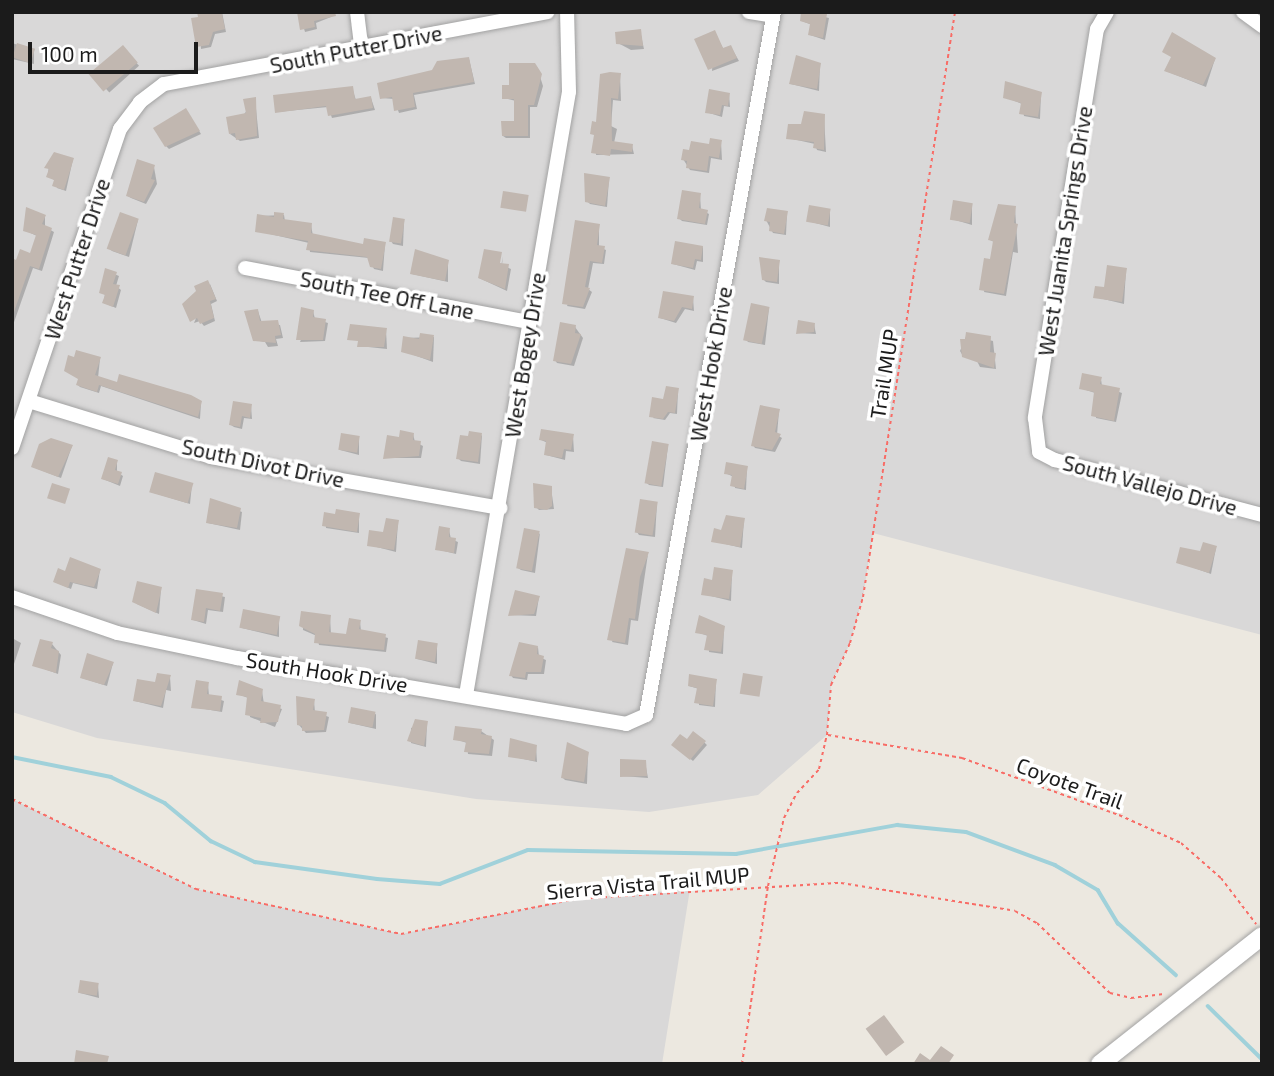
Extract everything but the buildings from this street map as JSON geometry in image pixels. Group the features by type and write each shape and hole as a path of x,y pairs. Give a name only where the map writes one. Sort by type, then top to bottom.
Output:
{"street":[{"path":"357,12 362,50"},
{"name":"South Putter Drive","path":"164,84 362,50 547,12"},
{"name":"West Bogey Drive","path":"466,695 501,508 529,322 569,92 567,12"},
{"path":"749,12 774,14"},
{"name":"West Juanita Springs Drive","path":"1039,452 1035,418 1097,29 1107,12"},
{"path":"1243,12 1262,26"},
{"name":"West Hook Drive","path":"646,715 654,690 774,14"},
{"name":"West Putter Drive","path":"12,448 120,129 140,102 164,84"},
{"name":"South Tee Off Lane","path":"245,268 529,322"},
{"name":"South Divot Drive","path":"29,401 211,457 501,508"},
{"name":"South Vallejo Drive","path":"1039,452 1055,460 1262,515"},
{"name":"South Hook Drive","path":"12,597 117,633 626,724 646,715"},
{"path":"1105,1062 1257,932"}],"path":[{"name":"Trail MUP","path":"742,1064 768,886 784,818 797,793 819,769 827,735 831,685 850,643 863,597 956,12"},
{"name":"Coyote Trail","path":"827,735 962,758 1119,815 1181,843 1221,878 1257,932"},
{"name":"Sierra Vista Trail MUP","path":"12,799 196,889 401,934 576,899 841,883 1015,911 1037,923 1110,993 1131,998 1168,992"}],"shaded area":[{"path":"12,12 1262,12 1262,635 873,533 863,597 850,643 831,685 827,735 758,795 649,812 476,799 97,738 12,712"},
{"path":"12,799 196,889 401,934 576,899 690,889 662,1064 12,1064"}],"waterway":[{"path":"12,757 111,777 165,803 211,841 255,862 377,879 440,884 528,850 736,854 897,825 966,832 1055,865 1098,890 1118,923 1176,975"},
{"path":"1208,1006 1262,1059"}]}
